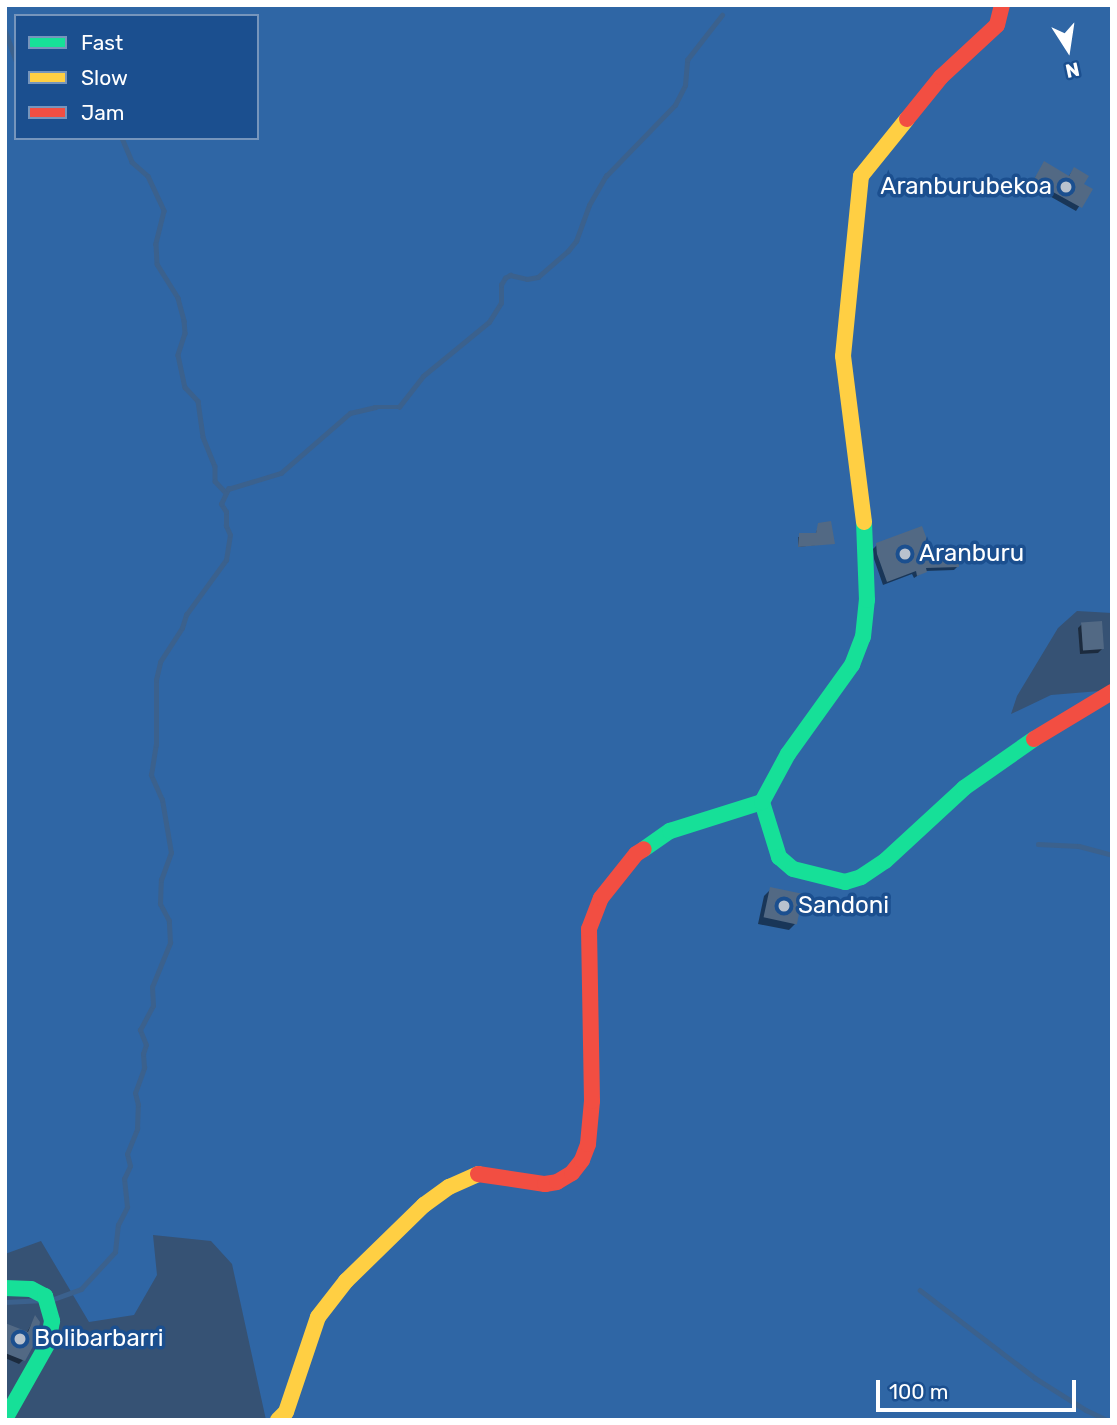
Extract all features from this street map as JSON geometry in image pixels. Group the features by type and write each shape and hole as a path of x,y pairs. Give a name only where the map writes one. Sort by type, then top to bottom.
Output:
{"street":[{"path":"278,1420 286,1412 318,1317 346,1281 424,1205 449,1187 479,1173 545,1184 557,1182 572,1173 588,1144 592,1101 589,929 601,898 636,854 670,831 762,802 788,754 852,665 863,637 867,600 864,512 843,356 861,176 941,77 997,25 1002,5"},
{"path":"762,802 779,857 793,869 845,882 861,877 885,861 909,835 994,767 1112,692"},
{"path":"5,1288 31,1289 47,1301 52,1321 48,1343 5,1419"}],"shaded area":[{"path":"5,5 1112,5 1112,613 1077,611 1058,628 1017,696 1011,714 1051,695 1112,690 1112,1420 266,1420 232,1264 211,1241 153,1235 157,1275 134,1315 89,1322 41,1241 5,1254"}],"building":[{"name":"Aranburubekoa","path":"1044,161 1069,176 1074,167 1089,176 1084,184 1093,189 1082,208 1033,181"},
{"path":"831,521 835,544 798,547 799,533 816,533 818,523"},
{"name":"Aranburu","path":"922,526 933,556 959,554 959,567 926,568 927,572 917,576 916,571 887,582 876,543"},
{"path":"1102,621 1104,649 1083,650 1081,622"},
{"name":"Sandoni","path":"770,887 803,894 797,924 764,917"},
{"name":"Bolibarbarri","path":"35,1315 40,1322 37,1339 25,1361 5,1353 5,1323 28,1332"}],"waterway":[{"path":"51,1300 81,1289 115,1252 118,1225 127,1207 124,1179 130,1166 127,1154 137,1129 138,1105 135,1093 144,1068 143,1054 146,1045 140,1030 153,1006 152,987 170,943 169,921 160,904 161,880 171,853 162,800 151,775 156,745 156,680 160,662 182,628 186,615 226,560 230,535 226,526 226,512 221,504 228,489 281,473 350,413 375,407 399,407 423,376 489,322 501,303 501,285 505,278 510,275 527,279 538,277 568,251 576,241 589,205 606,176 675,105 685,85 687,60 722,15"},
{"path":"5,30 14,55"},
{"path":"123,140 132,162 148,176 164,211 156,244 157,264 178,298 185,333 178,355 185,387 198,401 203,437 215,466 215,481 226,493"},
{"path":"1038,844 1079,846 1112,855"},
{"path":"920,1290 1035,1378 1107,1420"},
{"path":"5,1302 39,1300"}],"traffic: fast":[{"path":"644,849 670,831 762,802 788,754 852,665 863,637 867,600 864,522"},
{"path":"762,802 779,857 793,869 845,882 861,877 885,861 964,788 1034,739"},
{"path":"5,1288 31,1289 45,1296 52,1321 48,1343 5,1419"}],"traffic: slow":[{"path":"864,522 843,356 861,176 907,119"},
{"path":"278,1420 286,1412 318,1317 346,1281 424,1205 449,1187 478,1174"}],"traffic: jam":[{"path":"907,119 941,77 997,25 1002,5"},
{"path":"1034,739 1112,692"},
{"path":"478,1174 545,1184 557,1182 572,1173 582,1160 588,1144 592,1101 589,929 601,898 636,854 644,849"}],"place":[{"name":"Aranburubekoa","path":"1066,187"},
{"name":"Aranburu","path":"905,554"},
{"name":"Sandoni","path":"784,906"},
{"name":"Bolibarbarri","path":"20,1339"}]}
